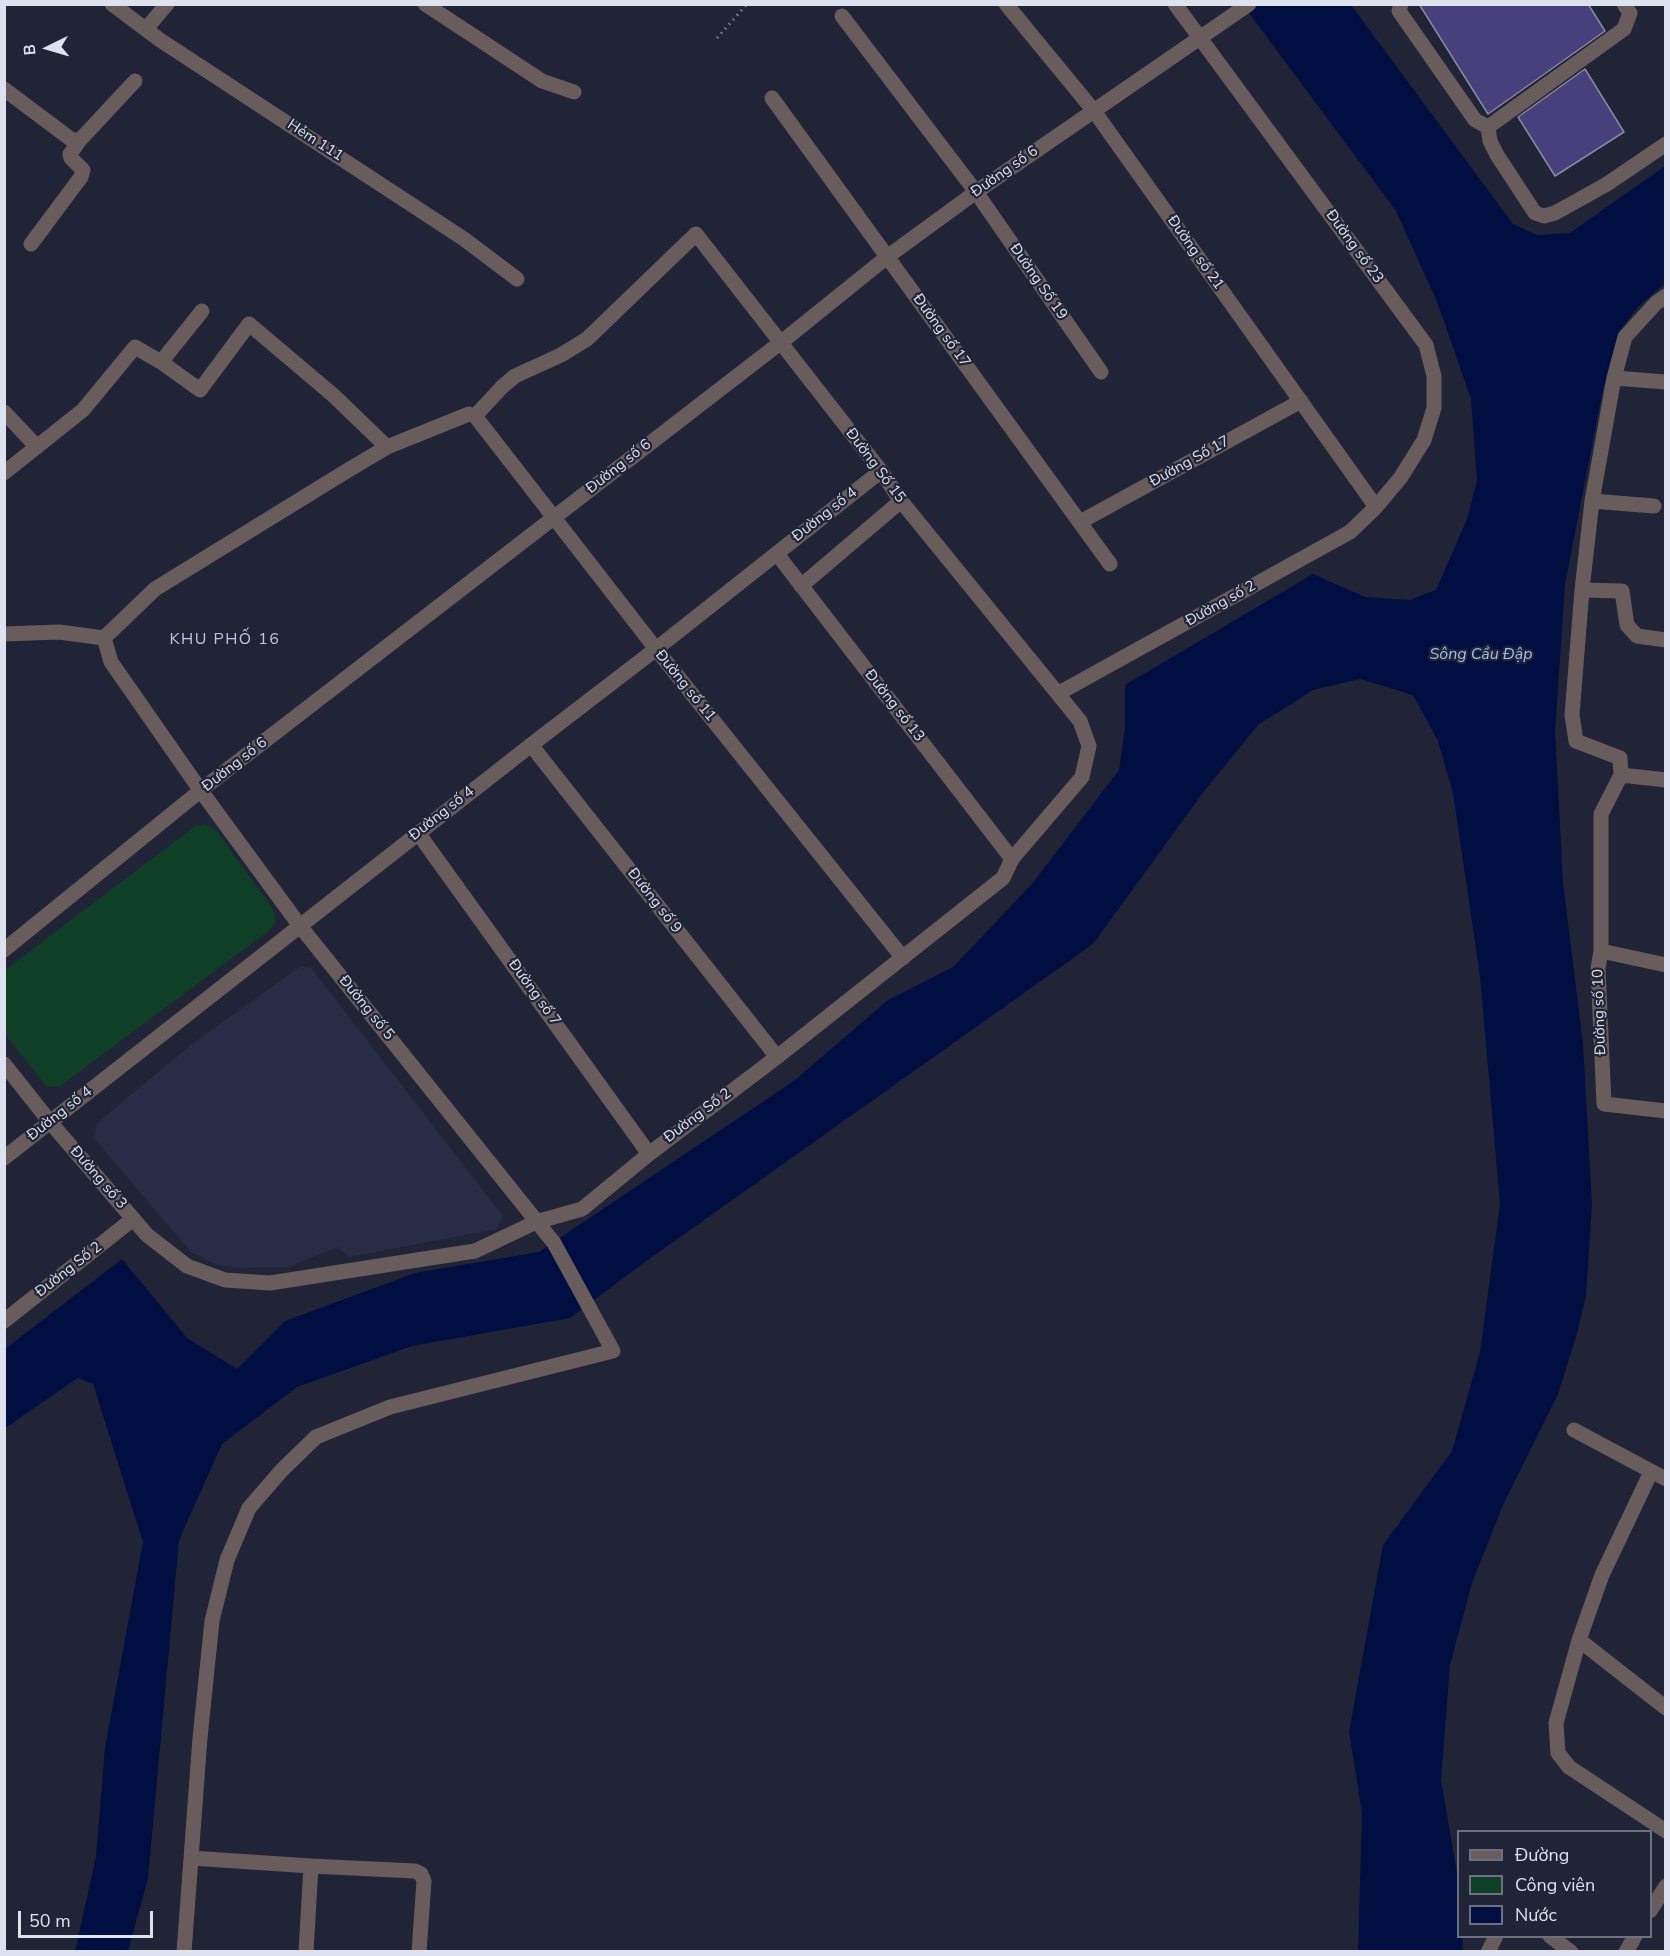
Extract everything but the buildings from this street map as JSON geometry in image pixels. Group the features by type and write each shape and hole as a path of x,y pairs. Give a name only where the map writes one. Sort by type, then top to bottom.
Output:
{"street":[{"name":"Hẻm 111","path":"112,4 146,29 464,239 517,279"},
{"path":"146,29 167,4"},
{"name":"Đường số 21","path":"1006,4 1094,111 1376,507"},
{"name":"Đường số 23","path":"1175,4 1426,345 1434,376 1434,408 1424,440 1401,477 1376,507"},
{"name":"Đường số 6","path":"4,950 201,791 887,257 976,192 1249,4"},
{"path":"1401,4 1400,10 1475,120 1488,127 1497,155 1535,213 1544,216 1555,213 1607,184 1665,144"},
{"path":"1488,127 1624,29 1630,14 1624,4"},
{"path":"435,7 542,81 574,92"},
{"name":"Đường Số 19","path":"842,16 976,192 1101,372"},
{"path":"31,244 81,177 83,170 70,154 80,140 135,81"},
{"path":"4,89 72,140 80,140"},
{"name":"Đường số 17","path":"772,98 1110,564"},
{"name":"Đường Số 15","path":"472,415 515,376 561,356 587,339 696,234 881,471 901,501 1059,693"},
{"path":"1600,951 1600,814 1621,775 1620,758 1576,741 1572,715 1582,590 1592,501 1614,378 1625,337 1665,296"},
{"path":"161,362 202,310"},
{"path":"4,473 83,410 135,347 161,362 200,390 249,324 333,395 387,447"},
{"path":"1614,378 1665,382"},
{"name":"Đường Số 17","path":"1080,522 1301,401"},
{"path":"4,412 37,447"},
{"path":"4,634 59,632 104,638 155,589 345,472 387,447 472,415"},
{"name":"Đường số 11","path":"472,415 555,517 656,650 903,958"},
{"name":"Đường số 4","path":"4,1158 418,833 656,650 881,471"},
{"path":"801,586 901,501"},
{"path":"1592,501 1654,506"},
{"name":"Đường số 2","path":"1059,693 1350,532 1376,507"},
{"name":"Đường số 13","path":"777,554 1012,859"},
{"path":"1582,590 1622,591 1627,625 1637,636 1665,640"},
{"name":"Đường số 5","path":"104,638 111,662 201,791 300,926 554,1243 613,1351 390,1407 316,1437 282,1470 249,1508 227,1560 212,1621 191,1858"},
{"name":"Đường Số 2","path":"147,1235 187,1266 225,1280 270,1283 475,1251 536,1221 582,1209 649,1154 777,1057 1003,878 1012,859 1082,777 1089,746 1080,721 1059,693"},
{"name":"Đường số 9","path":"531,745 777,1057"},
{"path":"1621,775 1665,780"},
{"name":"Đường số 7","path":"418,833 649,1154"},
{"name":"Đường số 10","path":"1665,965 1600,951 1598,968 1604,1104 1665,1111"},
{"name":"Đường số 3","path":"4,1064 50,1122 147,1235"},
{"name":"Đường Số 2","path":"4,1321 133,1219"},
{"path":"1574,1430 1665,1479"},
{"path":"1651,1472 1602,1575 1578,1640 1556,1723 1558,1753 1569,1767 1665,1831"},
{"path":"1578,1640 1665,1708"},
{"path":"184,1952 191,1858 415,1871 421,1874 424,1881 419,1952"},
{"path":"306,1952 311,1866"},
{"path":"1652,1908 1665,1886"},
{"path":"1488,1952 1495,1938"},
{"path":"1553,1938 1571,1952"},
{"path":"1626,1952 1634,1938"}],"path":[{"path":"717,38 747,4"}],"shaded area":[{"path":"301,966 311,968 503,1216 497,1229 349,1257 337,1247 289,1267 239,1268 215,1264 191,1252 94,1138 97,1123 192,1044"}],"green space":[{"path":"205,824 216,830 273,909 276,922 267,932 60,1086 47,1087 5,1034 5,970 194,827"}],"water":[{"name":"Sông Cầu Đập","path":"1243,5 1351,5 1513,224 1537,235 1570,233 1665,166 1665,283 1637,308 1619,332 1603,389 1565,584 1555,731 1563,882 1583,1044 1592,1204 1586,1296 1558,1394 1503,1505 1472,1583 1450,1665 1441,1780 1457,1873 1457,1938 1462,1938 1463,1951 1358,1951 1362,1813 1349,1732 1383,1545 1452,1451 1480,1352 1500,1204 1480,976 1453,793 1438,741 1413,695 1360,679 1313,690 1258,725 1205,790 1093,944 645,1262 570,1318 412,1346 297,1387 222,1444 179,1540 148,1878 128,1951 75,1951 96,1857 105,1748 143,1542 93,1384 78,1378 5,1428 5,1349 122,1259 187,1338 237,1369 285,1321 415,1273 539,1252 795,1080 888,1000 953,967 1032,884 1119,770 1125,728 1125,685 1313,574 1365,597 1410,600 1436,590 1467,519 1477,481 1471,399 1438,304 1396,211"}],"district":[{"name":"KHU PHỐ 16","path":"225,640"}]}
